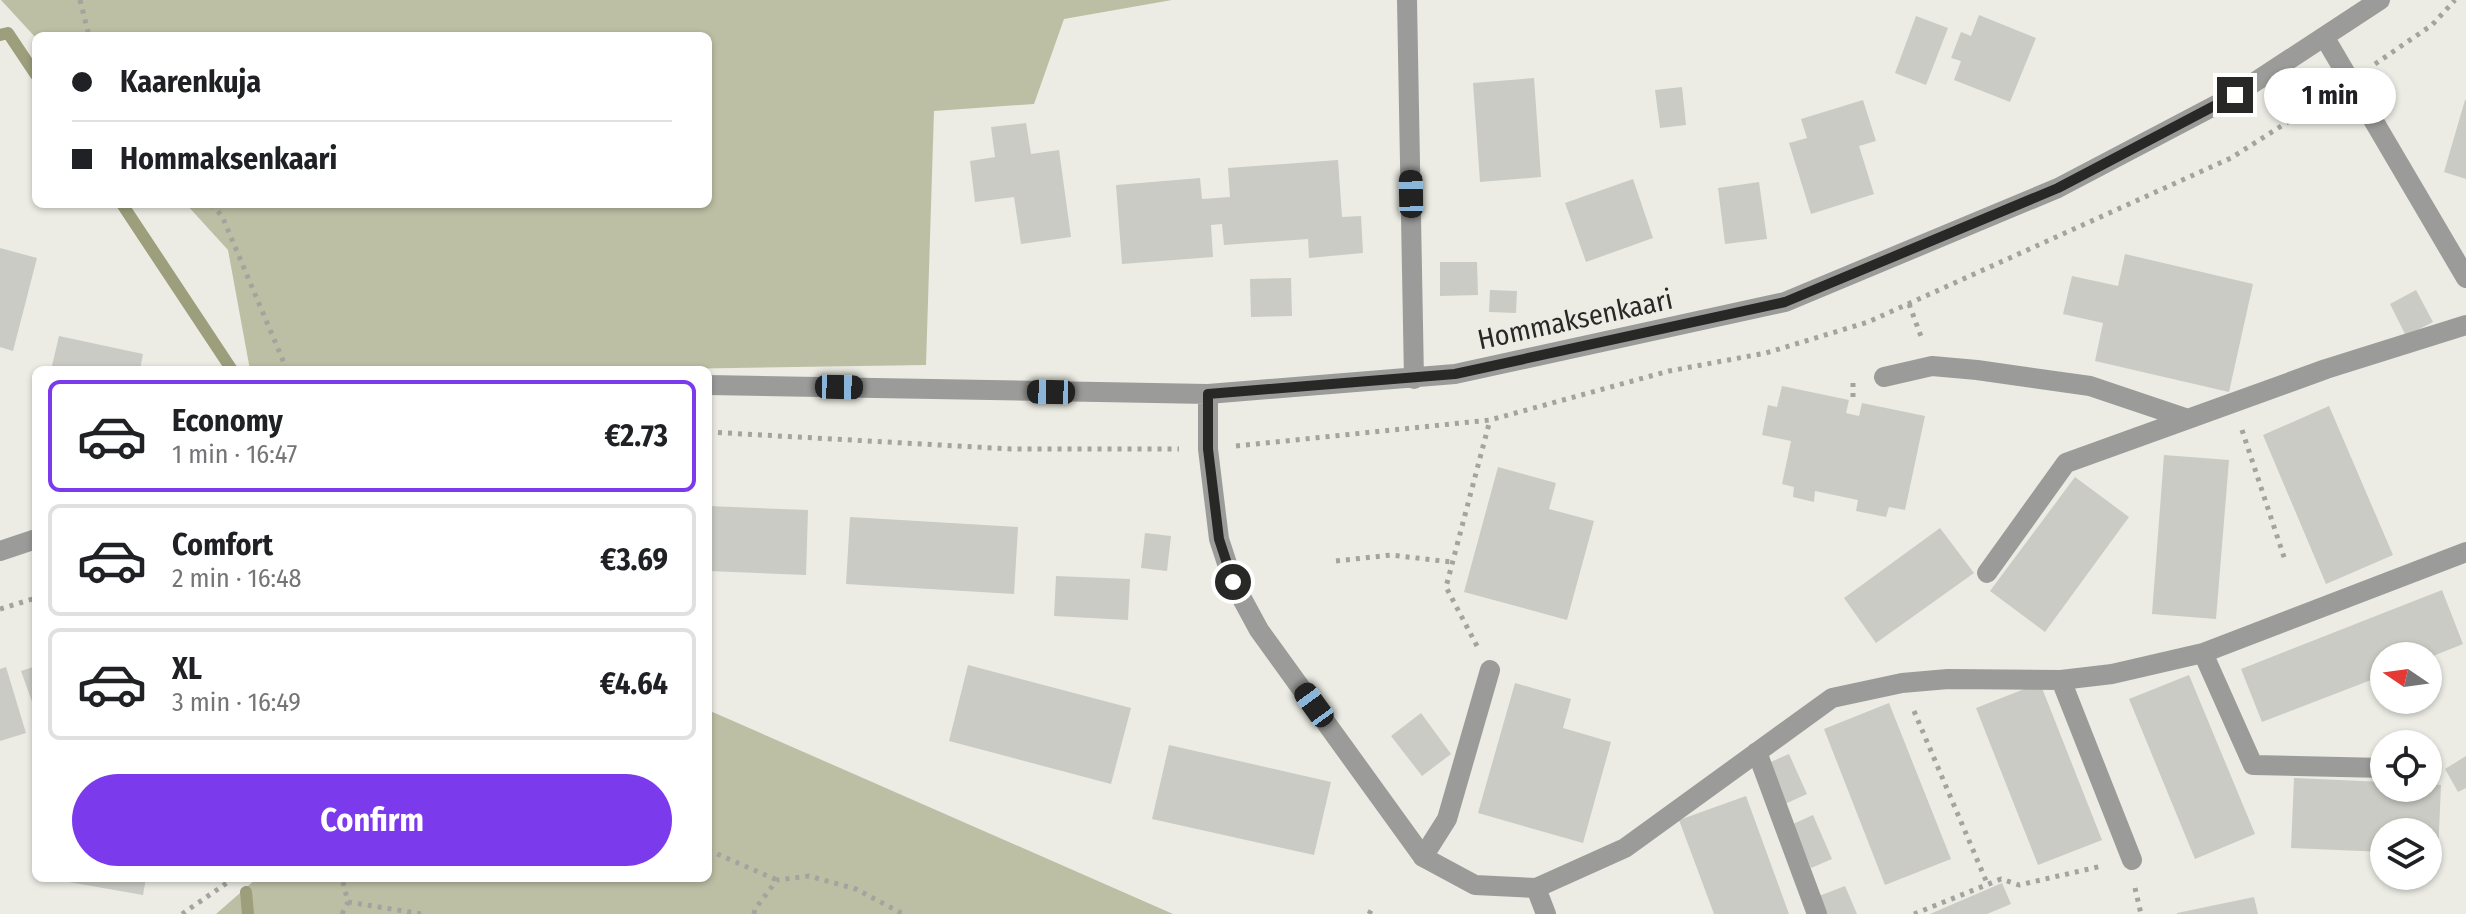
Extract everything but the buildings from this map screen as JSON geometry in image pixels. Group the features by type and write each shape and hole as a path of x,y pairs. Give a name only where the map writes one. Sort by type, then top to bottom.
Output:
{"street":[{"path":"1407,0 1414,379"},
{"name":"Hommaksenkaari","path":"712,385 1208,394 1414,379 1455,374 1785,302 2058,188 2235,95 2380,0"},
{"path":"2325,38 2466,278"},
{"path":"1987,573 2066,463 2326,369 2466,325"},
{"path":"1884,377 1932,366 1977,370 2090,386 2188,419"},
{"path":"1208,394 1208,449 1219,539 1233,582 1259,630 1423,857 1475,885 1536,888 1625,848 1832,698 1902,683 1948,679 2061,680 2112,674 2203,653 2466,552"},
{"path":"0,551 32,540"},
{"path":"2203,653 2253,765 2370,768"},
{"path":"1423,857 1447,819 1490,670"},
{"path":"2061,680 2132,860"},
{"path":"1757,752 1817,914"},
{"path":"1536,888 1546,914"}],"path":[{"path":"80,0 88,32"},
{"path":"215,208 222,216 285,366"},
{"path":"2233,403 2285,560"},
{"path":"1490,420 1446,587 1490,670"},
{"path":"1336,561 1391,555 1451,562"},
{"path":"0,609 32,599"},
{"path":"1902,683 1987,883"},
{"path":"712,852 777,880 809,876 856,889 903,914"},
{"path":"1914,914 2001,879 2019,885 2132,860 2141,914"},
{"path":"754,914 777,880"},
{"path":"182,914 228,882"},
{"path":"342,914 348,902 343,882"},
{"path":"348,902 422,914"},
{"path":"1369,914 1373,907"}],"green space":[{"path":"1,0 1172,0 1064,19 1034,104 934,111 926,365 712,368 249,366 228,250 190,208 712,208 712,32 32,34"},
{"path":"712,712 1173,914 216,914 252,882 712,882"}],"waterway":[{"path":"0,35 8,33 32,69"},
{"path":"125,208 229,366"},
{"path":"246,892 248,914"}],"route":[{"path":"1233,582 1219,539 1208,449 1208,394 1455,374 1785,302 2058,188 2235,95"}]}
